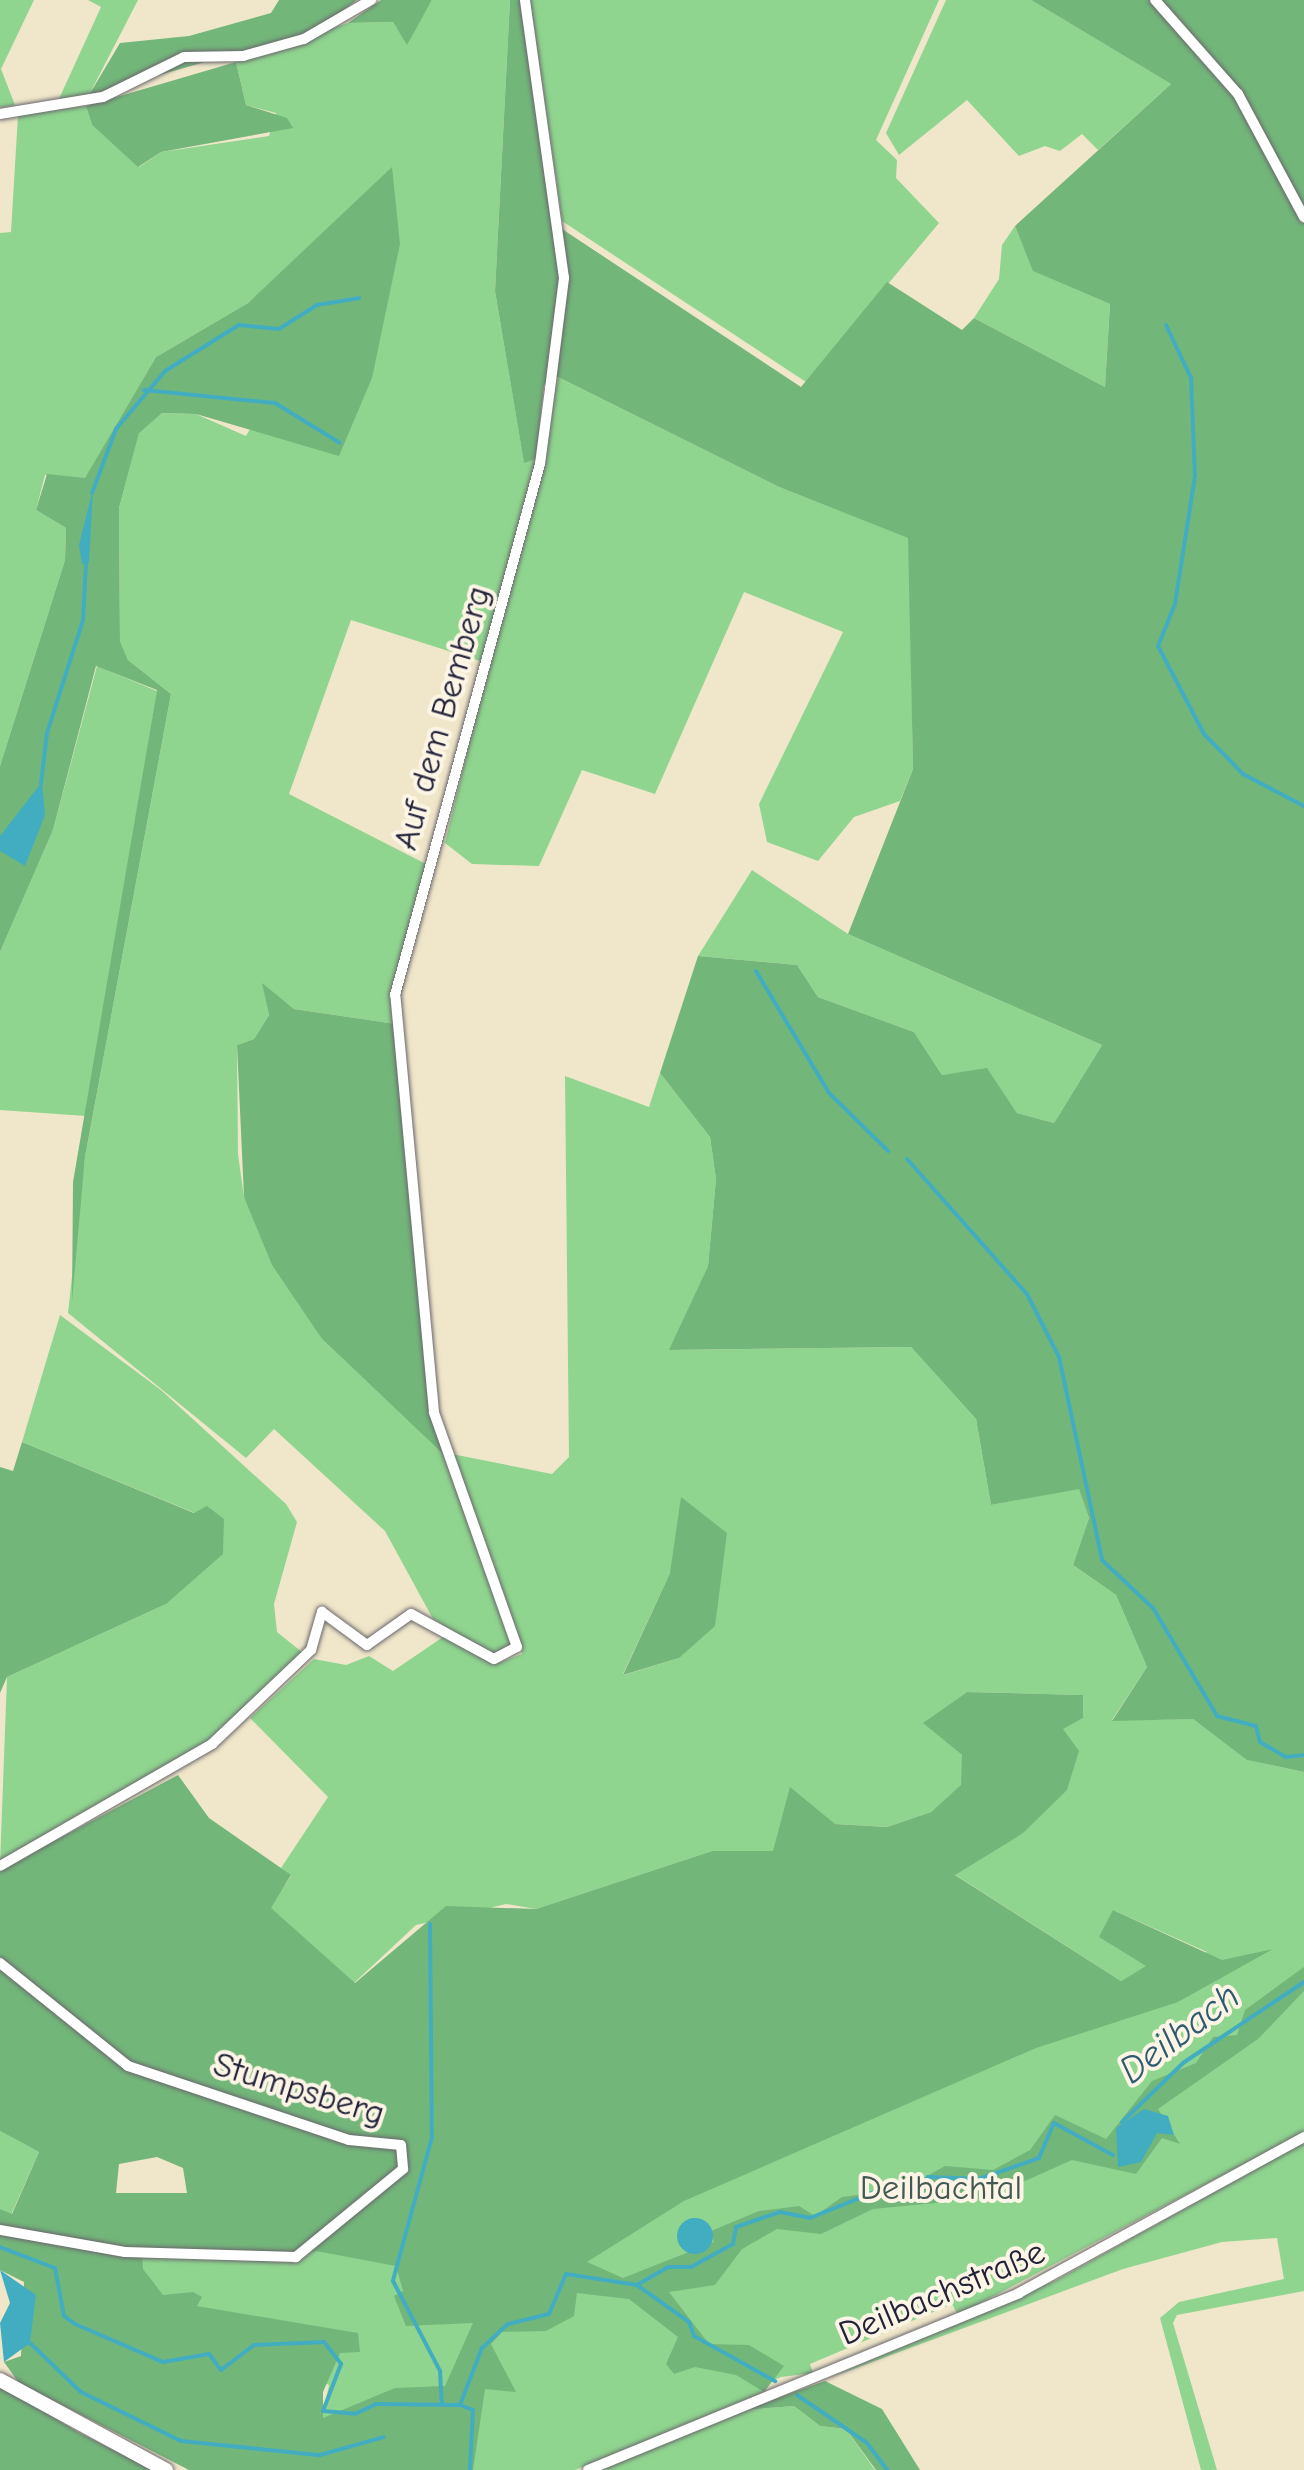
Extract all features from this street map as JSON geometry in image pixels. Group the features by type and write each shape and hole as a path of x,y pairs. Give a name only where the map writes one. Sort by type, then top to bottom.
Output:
{"main road":[{"path":"0,2380 166,2470"}],"street":[{"path":"0,114 103,97 184,57 243,56 304,39 371,0"},
{"name":"Auf dem Bemberg","path":"0,1866 212,1744 311,1650 322,1612 367,1645 402,1616 420,1614 494,1659 510,1658 517,1640 448,1450 426,1351 396,994 540,464 550,390 564,278 525,0"},
{"path":"1155,0 1238,94 1304,218"},
{"name":"Stumpsberg","path":"0,1962 128,2066 349,2140 401,2145 403,2169 296,2257 144,2254 0,2230"},
{"name":"Deilbachstraße","path":"588,2470 1019,2293 1304,2137"}],"green space":[{"path":"0,0 34,0 1,69 15,105 0,108"},
{"path":"88,0 138,0 89,95 58,101 101,7"},
{"path":"279,0 357,0 314,31 89,95 120,43 189,36 271,13"},
{"path":"381,0 432,0 407,45 393,22 348,23"},
{"path":"432,0 510,0 495,291 524,462 537,459 483,662 351,620 289,794 426,864 396,1024 294,1009 263,985 269,1015 254,1039 237,1045 238,1154 244,1197 322,1339 446,1457 514,1646 497,1657 433,1619 385,1531 274,1429 246,1458 68,1313 85,1157 171,694 128,660 120,641 119,508 139,432 162,413 196,414 246,436 392,169 248,303 156,357 85,479 45,475 36,510 66,528 65,560 0,766 0,233 11,232 18,115 86,106 92,125 139,167 161,152 269,136 276,113 246,105 236,62 348,23 393,22 407,43"},
{"path":"510,0 521,0 559,227 801,387 887,282 962,330 974,318 1105,387 1110,304 1033,271 1015,226 1171,84 1031,0 1304,0 1304,1772 1247,1760 1193,1719 1112,1721 1147,1667 1116,1595 1073,1565 1089,1518 1079,1489 991,1505 976,1419 911,1347 669,1350 708,1266 716,1179 710,1137 660,1073 698,956 797,965 818,997 914,1032 942,1075 987,1068 1017,1113 1054,1123 1102,1045 848,934 913,769 908,538 779,487 558,377 544,385 536,459 524,463 495,291"},
{"path":"530,0 939,0 876,140 897,160 896,178 939,223 806,382 562,221"},
{"path":"946,0 1031,0 1171,84 1098,150 1082,134 1060,151 1045,146 1019,156 967,100 899,155 886,133"},
{"path":"236,62 246,105 287,118 293,128 161,152 138,167 92,125 86,106"},
{"path":"392,167 400,244 372,378 339,456 196,414 162,413 139,433 119,508 120,641 128,660 171,694 85,1157 72,1301 73,1182 157,690 96,666 53,830 0,952 0,766 65,560 66,528 36,510 47,474 85,478 156,357 248,303"},
{"path":"1015,226 1034,271 1110,304 1105,387 974,318 999,279 1002,245"},
{"path":"558,377 779,487 909,538 913,769 900,801 854,817 818,861 767,842 759,804 843,632 744,592 655,794 582,770 539,866 472,864 445,843"},
{"path":"97,666 157,691 86,1116 0,1110 0,952 53,830"},
{"path":"752,870 848,934 1102,1045 1054,1123 1017,1113 987,1069 942,1075 914,1032 818,997 797,965 698,956"},
{"path":"262,983 294,1009 396,1024 430,1412 446,1457 322,1339 272,1265 244,1197 237,1045 254,1039 269,1015"},
{"name":"Deilbachtal","path":"660,1073 710,1137 716,1179 708,1266 670,1350 911,1347 976,1419 991,1505 1079,1488 1089,1518 1073,1565 1116,1595 1147,1667 1112,1720 1193,1719 1248,1760 1304,1772 1304,2132 958,2315 952,2304 810,2364 813,2373 781,2377 757,2387 764,2392 575,2470 467,2470 322,2418 329,2385 61,2253 582,2249 1207,1952 1113,1910 1147,1966 1121,1981 954,1874 1022,1834 1062,1728 1083,1718 1082,1695 967,1692 924,1723 962,1755 962,1785 931,1812 887,1827 835,1824 773,1851 712,1851 536,1909 506,1904 416,1925 354,1983 270,1908 291,1876 281,1868 328,1797 250,1718 314,1659 346,1665 369,1656 393,1671 446,1635 493,1665 522,1654 452,1454 552,1474 569,1457 565,1076 649,1107","holes":["670,1573 679,1658 623,1674"]},
{"path":"60,1315 161,1390 286,1504 297,1522 274,1604 277,1632 308,1657 241,1721 0,1864 7,1677 166,1604 195,1513 22,1442"},
{"path":"22,1442 194,1513 207,1506 224,1519 223,1554 166,1604 7,1677 0,1693 0,1467 13,1471"},
{"path":"681,1497 727,1533 715,1626 679,1658 623,1675 670,1573"},
{"name":"Deilbachtal","path":"967,1692 1083,1695 1083,1718 1063,1729 1079,1751 1067,1790 1022,1834 955,1875 1121,1981 1146,1966 1099,1937 1113,1910 1222,1960 1273,1949 1178,2002 1036,2048 684,2201 587,2262 623,2278 714,2242 711,2231 759,2211 799,2206 815,2216 842,2197 904,2189 945,2166 993,2170 1030,2150 1055,2115 1106,2139 1152,2081 1196,2063 1213,2037 1237,2035 1245,2010 1304,1967 1304,1991 1258,2039 1158,2109 1180,2144 1162,2138 1136,2174 1072,2160 987,2198 873,2209 821,2234 777,2229 742,2249 715,2285 669,2292 709,2344 749,2345 784,2366 764,2392 736,2375 695,2367 674,2374 666,2364 678,2337 629,2299 577,2293 574,2316 546,2331 502,2332 491,2344 516,2392 485,2389 473,2470 189,2470 19,2383 4,2362 21,2356 24,2282 0,2270 0,2209 12,2214 39,2152 0,2131 0,1870 178,1775 209,1818 291,1875 271,1908 355,1983 446,1906 536,1909 712,1851 773,1851 790,1787 835,1824 887,1827 931,1812 961,1785 962,1755 923,1723","holes":["157,2157 183,2168 187,2193 116,2193 119,2164","316,2251 396,2266 403,2291 394,2296 406,2326 473,2323 445,2386 395,2388 323,2418 323,2392 340,2353 360,2352 358,2333 197,2306 202,2297 193,2292 163,2295 143,2269 142,2255 270,2262"]},
{"path":"0,2131 39,2152 11,2215 0,2209"},
{"path":"1304,2142 1304,2291 1177,2315 1173,2323 1217,2470 1201,2470 1160,2318 1179,2302 1284,2279 1277,2238 1222,2242 1123,2269 829,2378 1057,2280"},
{"path":"825,2381 882,2409 920,2470 876,2470 846,2429 820,2426 794,2406 744,2410"},
{"path":"0,2385 76,2431 153,2470 0,2470"},
{"path":"794,2406 820,2426 846,2429 875,2470 600,2470 744,2410"}],"water":[{"path":"93,489 89,563 82,564 79,545"},
{"path":"42,782 45,815 25,866 0,851 0,836"},
{"path":"1144,2109 1168,2116 1174,2135 1157,2133 1141,2162 1118,2167 1116,2128"},
{"path":"695,2218 708,2223 713,2236 708,2249 695,2254 682,2249 677,2236 682,2223"},
{"path":"0,2270 36,2295 30,2343 4,2362 0,2323 10,2303"}],"waterway":[{"path":"92,493 116,429 165,371 239,325 279,329 317,305 359,298"},
{"path":"1166,325 1191,378 1195,476 1175,604 1158,646 1204,734 1243,774 1304,806"},
{"path":"144,390 275,403 340,443"},
{"path":"41,784 47,733 83,620 86,562"},
{"path":"756,971 829,1093 888,1151"},
{"path":"907,1159 1027,1294 1059,1357 1102,1560 1153,1608 1217,1716 1256,1726 1260,1742 1286,1757 1304,1755"},
{"path":"430,1924 432,2137 393,2281 440,2371 442,2404"},
{"path":"1122,2122 1183,2063 1304,1982"},
{"name":"Deilbach","path":"0,2247 55,2268 64,2316 75,2324 163,2362 209,2354 221,2370 254,2345 324,2342 341,2364 323,2411 355,2414 376,2404 460,2405 482,2348 508,2324 549,2314 566,2274 637,2285 668,2267 691,2267 733,2244 736,2227 780,2212 810,2218 877,2191 919,2190 928,2177 979,2179 1039,2158 1054,2123 1113,2155"},
{"path":"637,2285 689,2322 694,2336 775,2381"},
{"path":"30,2343 81,2392 181,2441 320,2455 384,2437"},
{"path":"797,2395 867,2443 887,2470"},
{"path":"460,2405 473,2410 470,2470"}]}
